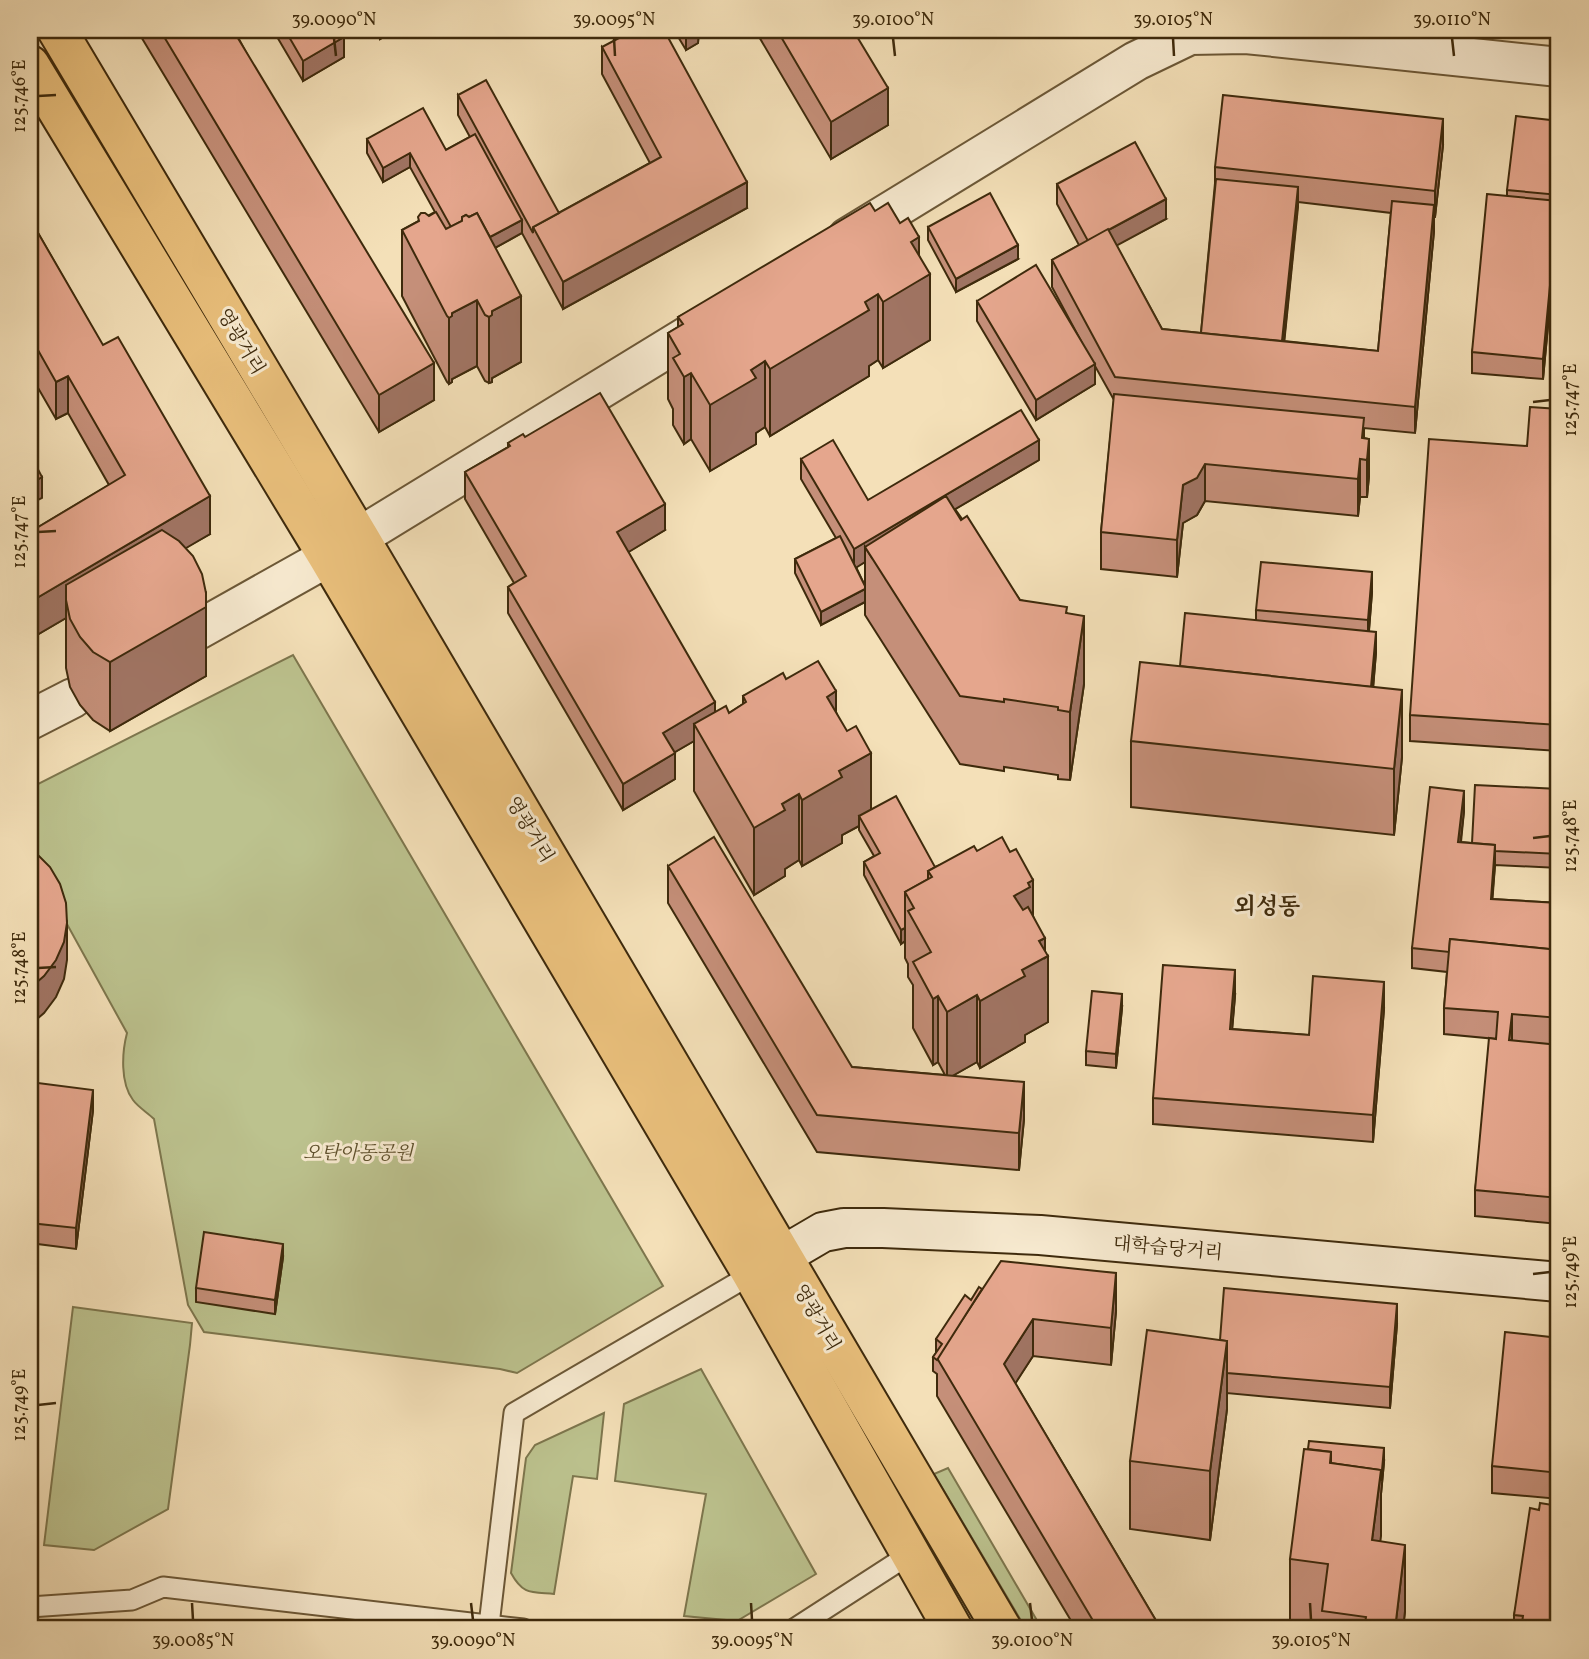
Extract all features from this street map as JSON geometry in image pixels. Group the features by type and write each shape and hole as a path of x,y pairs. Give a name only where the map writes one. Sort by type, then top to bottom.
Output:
{"main road":[{"name":"영광거리","path":"57,30 344,547 767,1265 1002,1629"},
{"name":"영광거리","path":"30,65 344,547"},
{"name":"영광거리","path":"767,1265 910,1554 953,1629"}],"street":[{"path":"815,258 1136,61 1190,35 1246,34 1559,67"},
{"path":"198,630 344,547 744,301"},
{"path":"30,720 74,698"},
{"name":"대학습당거리","path":"767,1265 823,1232 844,1228 883,1228 1040,1235 1559,1282"}],"lane":[{"path":"489,1625 514,1413 767,1265"},
{"path":"794,1629 910,1554"},
{"path":"30,1607 132,1600 163,1587 523,1629"}],"green space":[{"name":"오탄아동공원","path":"293,655 663,1286 517,1373 204,1332 188,1305 154,1119 135,1103 126,1085 123,1058 127,1033 30,857 30,788"},
{"path":"73,1307 192,1323 168,1509 94,1550 44,1545"},
{"path":"701,1369 816,1574 737,1621 684,1616 706,1494 615,1481 624,1404"},
{"path":"604,1413 597,1479 573,1476 554,1594 528,1591 511,1573 526,1458 535,1445"},
{"path":"948,1468 1042,1629 1026,1629 934,1474"}],"building":[{"path":"160,30 233,30 434,363 379,395"},
{"path":"285,30 339,30 344,37 303,61"},
{"path":"634,30 664,30 747,182 563,282 533,227 661,157 602,47"},
{"path":"777,30 853,30 888,88 831,122"},
{"path":"486,80 559,213 533,227 533,233 458,95"},
{"path":"1223,95 1443,119 1435,191 1215,167"},
{"path":"423,108 446,150 475,134 522,220 490,237 477,213 462,217 462,221 451,227 410,153 383,168 367,139"},
{"path":"1516,116 1559,121 1559,195 1507,190"},
{"path":"1135,142 1166,199 1088,241 1057,184"},
{"path":"1216,179 1298,187 1282,341 1201,333"},
{"path":"990,193 1018,245 956,279 928,227"},
{"path":"1487,194 1558,201 1543,359 1472,352"},
{"path":"1392,201 1434,205 1415,407 1115,377 1052,260 1108,229 1162,329 1378,351"},
{"path":"870,203 875,211 888,203 900,223 908,218 919,237 911,242 930,274 883,302 878,294 865,302 869,310 770,369 765,361 751,370 756,378 710,405 691,373 684,377 673,358 680,354 668,333 683,324 678,317"},
{"path":"436,212 446,229 462,221 462,217 477,213 521,296 492,311 489,317 485,315 477,300 452,313 449,318 402,230 419,221 421,213 429,216"},
{"path":"30,219 103,345 118,337 210,496 30,602 30,532 125,475 68,376 56,382 30,336"},
{"path":"1036,265 1095,364 1036,400 977,301"},
{"path":"600,393 665,504 617,532 715,702 663,733 675,753 623,784 508,587 526,576 465,472 510,446 508,443 523,434 525,437"},
{"path":"1114,394 1364,418 1362,438 1369,439 1367,460 1360,459 1358,479 1205,464 1197,478 1183,485 1177,540 1101,532"},
{"path":"1530,407 1559,409 1559,725 1410,715 1429,439 1527,446"},
{"path":"1021,410 1039,440 854,549 801,459 833,440 868,500"},
{"path":"30,454 42,477 30,484"},
{"path":"946,496 961,520 967,516 1020,600 1067,607 1066,613 1084,616 1070,712 1058,710 1058,707 1004,699 1004,702 960,696 865,547"},
{"path":"162,530 179,541 193,556 202,574 206,607 110,662 93,652 80,637 70,619 66,585"},
{"path":"840,536 865,589 821,612 795,559"},
{"path":"1261,562 1372,572 1368,620 1256,610"},
{"path":"1185,613 1376,632 1371,687 1180,666"},
{"path":"818,661 836,691 827,697 847,731 856,726 871,753 839,771 842,777 802,800 799,794 782,804 785,810 754,828 694,724 726,706 729,713 746,702 743,696 783,673 786,679"},
{"path":"1140,662 1402,690 1394,769 1131,741"},
{"path":"1475,785 1559,789 1559,854 1495,851 1495,845 1472,843"},
{"path":"1430,787 1464,791 1458,842 1495,845 1491,899 1559,903 1559,950 1450,939 1449,952 1412,948"},
{"path":"896,796 935,867 928,871 928,879 905,892 905,928 901,930 864,862 880,853 859,816"},
{"path":"714,837 852,1067 1024,1082 1019,1133 817,1115 668,866"},
{"path":"1002,837 1010,852 1016,849 1033,880 1028,883 1030,887 1014,896 1023,910 1028,907 1045,938 1039,941 1048,956 1022,970 1025,976 980,1001 977,995 947,1012 938,996 933,999 913,962 931,952 908,911 914,908 905,892 932,877 928,871 974,846 977,851"},
{"path":"30,850 50,867 60,884 66,903 67,923 64,942 56,960 30,988"},
{"path":"1450,939 1559,950 1559,1018 1512,1014 1509,1040 1559,1045 1559,1198 1475,1190 1489,1038 1496,1039 1498,1012 1444,1008"},
{"path":"1163,965 1235,970 1230,1029 1309,1035 1313,976 1384,982 1373,1115 1153,1098"},
{"path":"1092,991 1122,994 1116,1054 1086,1051"},
{"path":"30,1082 93,1090 76,1228 30,1223"},
{"path":"204,1232 283,1244 275,1300 196,1288"},
{"path":"1001,1261 1116,1273 1111,1328 1033,1319 1004,1364 1161,1629 1098,1629 937,1358"},
{"path":"979,1287 982,1289 937,1360 933,1357 942,1344 936,1339 965,1295 971,1300"},
{"path":"1224,1288 1397,1304 1390,1387 1227,1373 1227,1341 1220,1340"},
{"path":"1147,1330 1227,1341 1210,1471 1130,1461"},
{"path":"1505,1332 1559,1338 1559,1473 1492,1466"},
{"path":"1309,1441 1384,1448 1381,1481 1381,1470 1331,1463 1331,1452 1308,1449"},
{"path":"1304,1449 1331,1452 1330,1463 1381,1470 1372,1540 1405,1545 1395,1629 1364,1629 1366,1617 1322,1611 1328,1564 1290,1559"},
{"path":"1540,1503 1559,1506 1559,1629 1522,1623 1523,1616 1514,1615 1530,1508 1539,1510"}],"district":[{"name":"외성동","path":"1267,906"}]}
